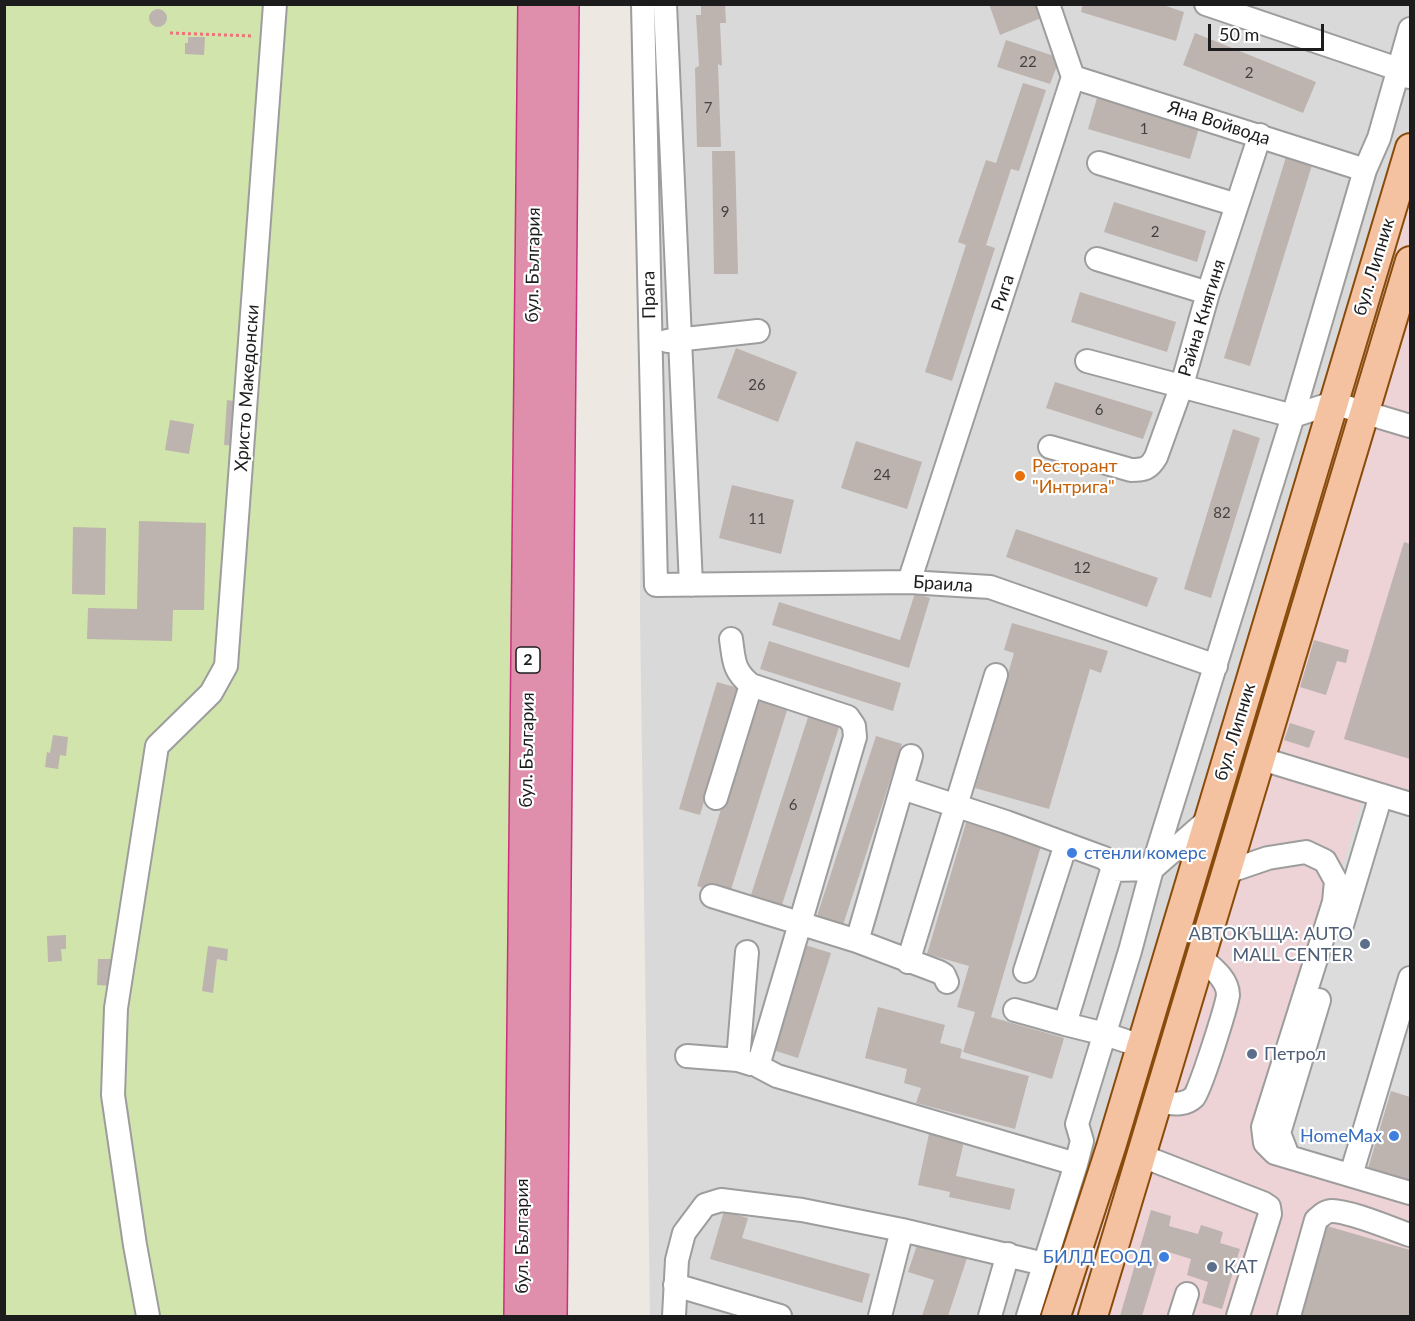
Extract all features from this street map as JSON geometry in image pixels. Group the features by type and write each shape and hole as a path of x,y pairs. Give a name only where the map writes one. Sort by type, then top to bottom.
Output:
{"highway":[{"name":"бул. България","path":"522,1317 535,4"},
{"name":"бул. България","path":"553,1307 562,4"}],"main road":[{"name":"бул. Липник","path":"1056,1317 1111,1147 1410,147"},
{"name":"бул. Липник","path":"1093,1317 1410,261"},
{"path":"1111,1147 1142,1156"}],"street":[{"name":"Христо Македонски","path":"148,1317 113,1095 116,1008 157,746 211,693 226,666 275,4"},
{"name":"Прага","path":"643,4 656,585"},
{"path":"665,4 691,585"},
{"path":"1048,4 1073,76"},
{"path":"1206,4 1404,74"},
{"path":"1028,1317 1076,1164 1082,1141 1077,1124 1152,869 1293,416 1365,170 1404,74 1410,29"},
{"name":"Яна Войвода","path":"1073,76 1365,170"},
{"name":"Рига","path":"909,582 1073,76"},
{"name":"Райна Княгиня","path":"1260,135 1208,293 1182,386 1293,416"},
{"path":"1099,163 1237,205"},
{"path":"1097,259 1208,293"},
{"path":"650,342 758,331"},
{"path":"1050,447 1131,470 1142,470 1151,466 1156,457 1182,386 1087,361"},
{"path":"1293,416 1333,403 1410,426"},
{"name":"Браила","path":"656,585 909,582 990,587 1216,666"},
{"path":"731,639 735,668 742,679 751,685 848,717 854,726 855,737 801,924 748,1063"},
{"path":"908,962 996,675"},
{"path":"716,798 751,685"},
{"path":"857,941 911,756"},
{"path":"1262,759 1410,804"},
{"path":"902,788 1066,844 1104,858 1110,863 1112,870 1065,1024"},
{"path":"1288,1156 1279,1133 1381,795"},
{"path":"1112,870 1152,869 1208,820"},
{"path":"1025,971 1066,844"},
{"path":"1227,872 1268,858 1306,852 1324,861 1336,881 1334,902 1263,1127 1265,1143 1275,1153 1410,1193"},
{"path":"712,897 857,941 939,972 944,975 947,982"},
{"path":"747,952 748,1063"},
{"path":"1351,1175 1410,978"},
{"path":"1015,1010 1141,1046"},
{"path":"687,1056 748,1063 777,1076 1076,1164"},
{"path":"1082,1141 1111,1147"},
{"path":"1142,1156 1269,1207 1269,1214 1238,1317"},
{"path":"674,1317 677,1260 684,1233 705,1205 721,1200 802,1210 902,1230 1044,1264"},
{"path":"1289,1317 1316,1220 1323,1214 1331,1211 1354,1216 1410,1235"},
{"path":"880,1317 902,1230"},
{"path":"990,1317 1008,1254"},
{"path":"675,1285 780,1317"},
{"path":"1180,1317 1187,1294"}],"path":[{"path":"170,33 271,37"}],"shaded area":[{"path":"642,5 1410,5 1410,205 1266,688 1192,909 1139,1106 1069,1316 650,1316 640,616"},
{"path":"1410,205 1410,1316 1069,1316 1139,1106 1192,909 1266,688"},
{"name":"АВТОКЪЩА: AUTO MALL CENTER","path":"1367,783 1410,796 1410,1097 1392,1091 1366,1175 1260,1143"}],"green space":[{"path":"5,5 518,5 514,1316 5,1316"}],"building":[{"path":"701,4 725,4 726,23 720,23 722,66 718,64 721,147 697,147 695,68 699,66 696,15 701,15"},
{"path":"989,4 1042,4 1046,16 1000,35"},
{"path":"1083,4 1160,4 1184,12 1176,41 1081,12"},
{"path":"158,9 164,12 167,18 164,24 158,27 152,24 149,18 152,12"},
{"path":"1195,33 1316,82 1303,113 1183,65"},
{"path":"188,37 205,37 204,55 185,54 185,43 188,43"},
{"path":"1006,40 1060,58 1050,84 997,67"},
{"path":"1023,83 1046,90 1019,171 1011,169 986,245 995,248 952,381 925,372 966,245 958,242 986,160 996,163"},
{"path":"1097,98 1199,128 1190,159 1088,129"},
{"path":"712,151 735,151 738,274 714,274"},
{"path":"1286,157 1312,165 1250,366 1224,358"},
{"path":"1114,202 1206,231 1197,262 1104,232"},
{"path":"1080,292 1176,322 1167,352 1071,322"},
{"path":"736,348 797,372 778,422 717,398"},
{"path":"1055,382 1153,412 1143,439 1046,408"},
{"path":"227,400 241,402 237,446 224,445"},
{"path":"170,420 194,424 189,454 165,450"},
{"path":"1233,429 1260,438 1211,598 1184,589"},
{"path":"856,441 922,462 907,509 841,488"},
{"path":"732,485 794,500 781,554 719,538"},
{"path":"139,521 206,523 204,610 173,610 172,641 87,639 88,608 137,609"},
{"path":"73,527 106,528 105,595 72,594"},
{"path":"1016,529 1158,578 1147,607 1006,557"},
{"path":"1404,542 1410,544 1410,759 1344,739"},
{"path":"915,593 930,598 909,668 772,625 779,602 900,640"},
{"path":"1012,623 1108,651 1101,673 1090,669 1049,809 975,788 1014,653 1004,650"},
{"path":"1314,640 1349,650 1346,663 1337,661 1326,695 1300,687"},
{"path":"769,641 901,683 893,711 760,669"},
{"path":"717,682 738,688 700,815 679,809"},
{"path":"757,694 789,704 729,896 697,886"},
{"path":"809,714 840,724 780,911 749,901"},
{"path":"1290,723 1315,731 1309,748 1284,740"},
{"path":"53,735 68,737 66,756 60,755 58,769 45,767"},
{"path":"876,736 902,744 842,928 816,919"},
{"path":"968,816 1043,839 991,1017 1064,1038 1052,1079 963,1052 975,1012 957,1007 969,966 927,954"},
{"path":"66,935 66,949 61,949 62,961 48,962 47,936"},
{"path":"802,944 831,953 798,1058 770,1049"},
{"path":"208,946 228,949 227,961 217,959 213,993 202,991"},
{"path":"98,959 114,959 113,986 97,985"},
{"path":"878,1007 945,1025 940,1043 962,1049 960,1058 1029,1076 1015,1129 916,1103 921,1088 904,1083 907,1069 865,1058"},
{"name":"HomeMax","path":"1391,1091 1410,1097 1410,1186 1366,1175"},
{"path":"930,1129 965,1137 956,1176 1015,1189 1010,1210 949,1197 950,1192 918,1185"},
{"name":"КАТ","path":"1151,1210 1171,1216 1169,1226 1198,1234 1201,1225 1223,1232 1220,1243 1240,1249 1222,1309 1202,1303 1208,1282 1187,1275 1191,1259 1162,1250 1142,1316 1120,1316"},
{"path":"724,1211 748,1218 742,1238 870,1274 862,1303 710,1259"},
{"path":"1320,1224 1410,1250 1410,1316 1293,1316"},
{"path":"918,1242 967,1258 948,1316 922,1316 934,1280 908,1272"}],"place":[{"name":"Ресторант \"Интрига\"","path":"1020,476"},
{"name":"стенли комерс","path":"1072,853"},
{"name":"АВТОКЪЩА: AUTO MALL CENTER","path":"1365,944"},
{"name":"Петрол","path":"1252,1054"},
{"name":"HomeMax","path":"1394,1136"},
{"name":"БИЛД ЕООД","path":"1164,1257"},
{"name":"КАТ","path":"1212,1267"}]}
